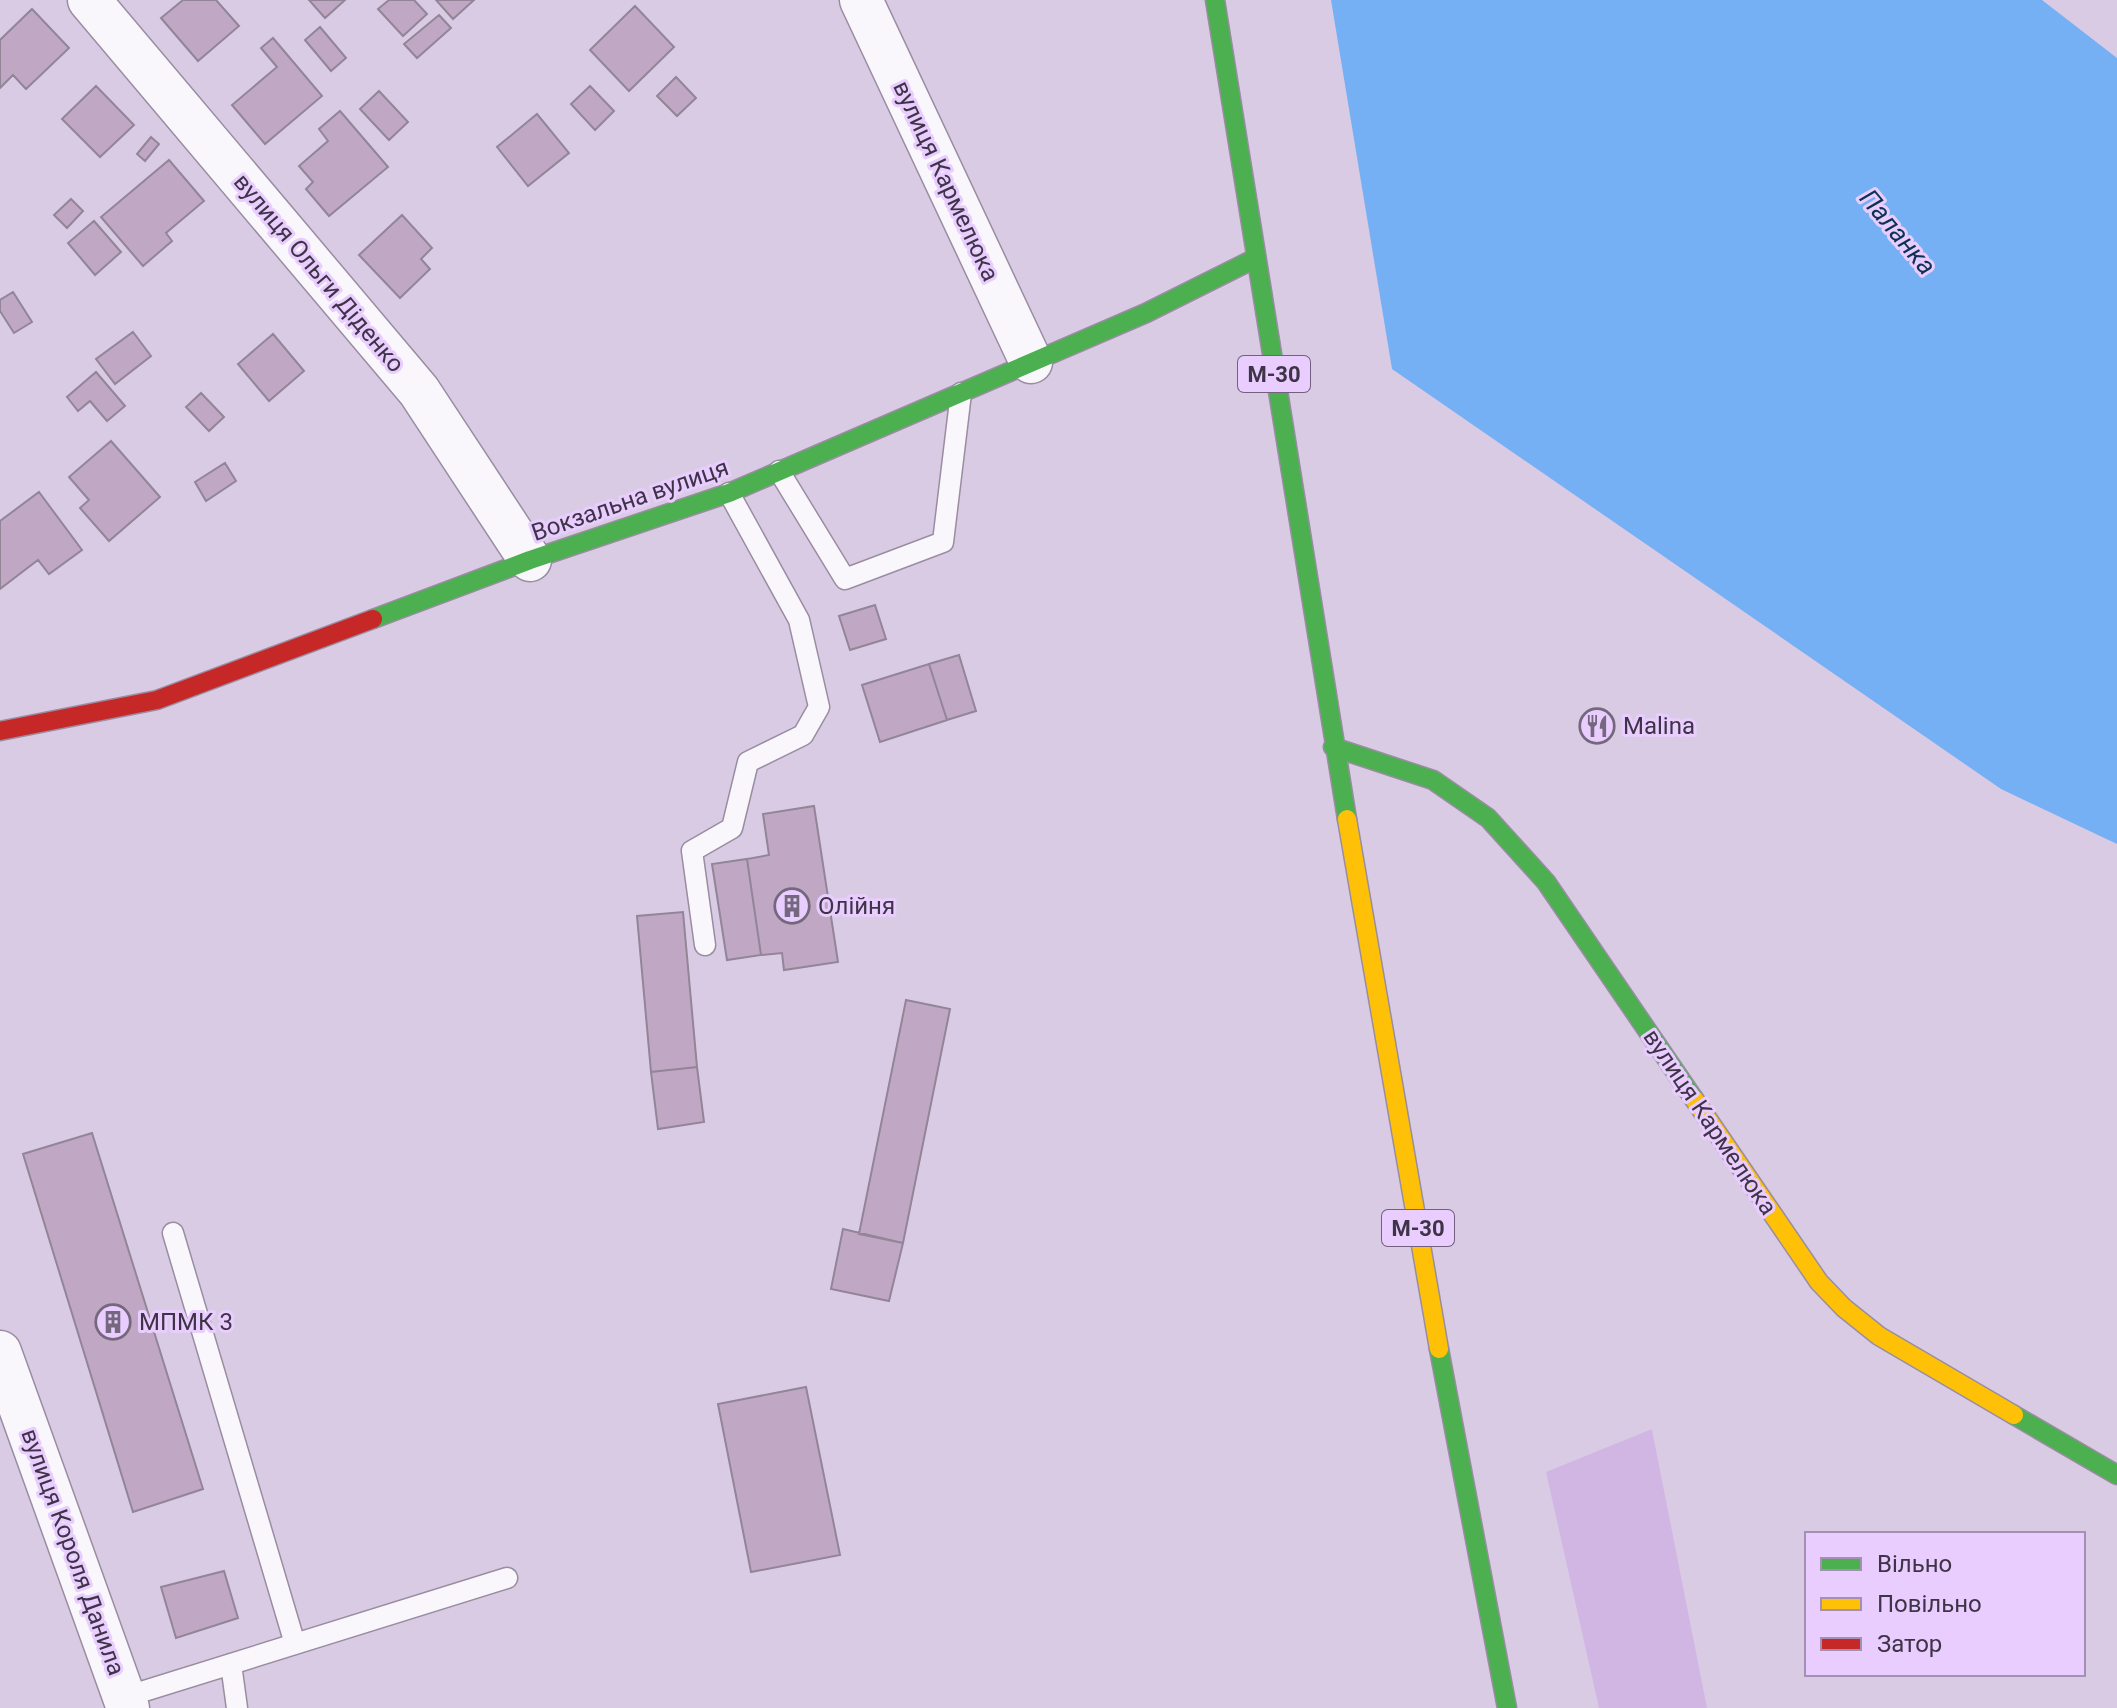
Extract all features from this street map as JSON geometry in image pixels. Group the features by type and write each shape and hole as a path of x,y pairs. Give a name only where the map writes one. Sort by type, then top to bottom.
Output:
{"main road":[{"name":"М-30","path":"1215,0 1333,747 1458,1456 1507,1708"},
{"name":"Вокзальна вулиця","path":"0,731 157,700 530,560 729,493 1146,313 1256,258"},
{"name":"вулиця Кармелюка","path":"1333,747 1433,780 1488,818 1546,882 1819,1282 1844,1308 1879,1336 2117,1475"}],"street":[{"name":"вулиця Ольги Діденко","path":"89,0 419,391 530,560"},
{"name":"вулиця Кармелюка","path":"861,0 1031,362"},
{"name":"вулиця Короля Данила","path":"0,1352 127,1702"}],"lane":[{"path":"779,471 845,579 943,542 962,392"},
{"path":"705,945 692,851 732,828 748,762 803,735 819,707 799,620 729,493"},
{"path":"173,1233 295,1644"},
{"path":"127,1702 231,1664 507,1578"},
{"path":"231,1664 237,1708"}],"shaded area":[{"path":"1652,1429 1707,1708 1599,1708 1546,1472"}],"water":[{"name":"Паланка","path":"1331,0 2042,0 2117,58 2117,844 2001,789 1392,369"}],"building":[{"path":"183,0 216,0 239,26 198,61 161,18"},
{"path":"309,0 345,0 325,18"},
{"path":"389,0 414,0 427,14 403,36 378,9"},
{"path":"436,0 474,0 453,19"},
{"path":"635,6 674,47 629,91 590,50"},
{"path":"32,9 69,48 26,89 13,75 0,88 0,40"},
{"path":"439,15 451,28 417,58 404,44"},
{"path":"320,27 346,58 331,71 305,40"},
{"path":"273,38 322,96 265,144 232,105 277,67 261,48"},
{"path":"676,77 696,98 677,116 657,96"},
{"path":"96,86 134,125 100,157 62,119"},
{"path":"590,86 614,111 595,130 571,104"},
{"path":"379,91 408,122 389,140 360,109"},
{"path":"340,111 388,167 329,216 306,189 313,182 299,166 328,141 319,129"},
{"path":"537,114 569,153 528,186 497,147"},
{"path":"151,137 159,144 145,161 137,154"},
{"path":"169,160 204,201 166,233 172,241 143,266 101,217"},
{"path":"71,199 83,211 67,228 54,215"},
{"path":"402,215 432,248 421,259 430,269 400,298 359,255"},
{"path":"94,221 121,252 95,275 68,243"},
{"path":"13,292 32,322 14,333 0,311 0,300"},
{"path":"133,332 151,356 115,384 96,359"},
{"path":"273,334 304,371 269,401 238,364"},
{"path":"96,372 125,406 107,421 90,401 78,411 67,397"},
{"path":"201,393 224,417 209,431 186,407"},
{"path":"111,441 160,497 109,541 80,508 89,500 69,477"},
{"path":"225,463 236,481 206,501 195,482"},
{"path":"39,492 82,550 49,574 38,560 0,589 0,521"},
{"path":"875,605 886,639 850,650 839,616"},
{"path":"959,655 976,711 947,720 929,664"},
{"path":"929,664 947,720 880,742 862,685"},
{"name":"Олійня","path":"814,806 838,962 784,970 782,953 761,955 747,859 769,855 763,814"},
{"path":"747,859 761,955 727,960 712,864"},
{"path":"683,912 697,1067 651,1072 637,916"},
{"path":"906,1000 950,1009 903,1243 859,1234"},
{"path":"697,1067 704,1122 658,1129 651,1072"},
{"name":"МПМК 3","path":"92,1133 203,1489 133,1512 23,1154"},
{"path":"843,1229 903,1243 889,1301 831,1289"},
{"path":"806,1387 840,1555 751,1572 718,1404"},
{"path":"224,1571 238,1618 176,1638 161,1587"}],"traffic: fast":[{"path":"1215,0 1347,819"},
{"path":"373,619 530,560 729,493 1146,313 1256,258"},
{"path":"1333,747 1433,780 1488,818 1546,882 1694,1099"},
{"path":"1439,1349 1507,1708"},
{"path":"2014,1415 2117,1475"}],"traffic: slow":[{"path":"1347,819 1439,1349"},
{"path":"1694,1099 1819,1282 1844,1308 1879,1336 2014,1415"}],"traffic: jam":[{"path":"0,731 157,700 373,619"}],"place":[{"name":"Malina","path":"1597,726"},
{"name":"Олійня","path":"792,906"},
{"name":"МПМК 3","path":"113,1322"}]}
